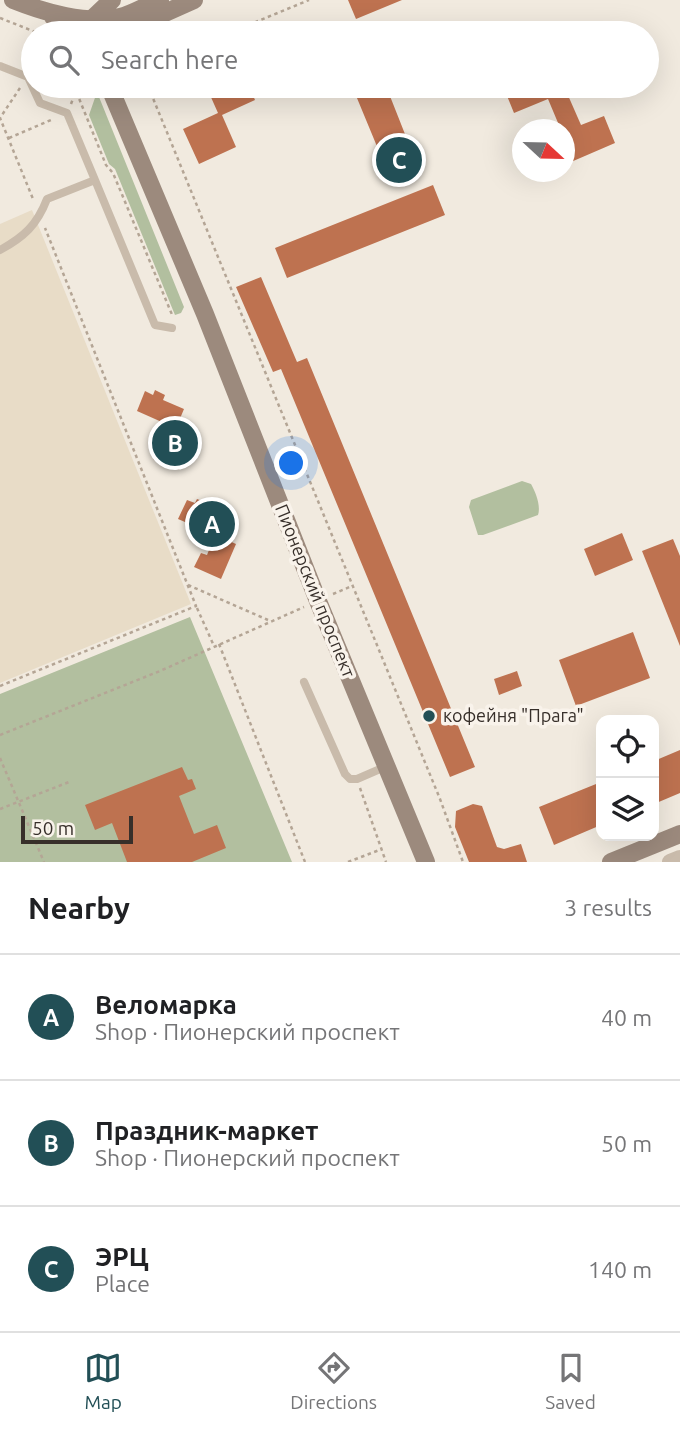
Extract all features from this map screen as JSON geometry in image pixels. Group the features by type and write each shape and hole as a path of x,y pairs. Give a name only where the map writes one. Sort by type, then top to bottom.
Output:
{"main road":[{"path":"13,0 76,21"},
{"path":"76,0 90,21"},
{"path":"97,21 112,0"},
{"path":"110,21 160,0"},
{"path":"147,21 194,0"},
{"path":"44,12 59,21"},
{"name":"Пионерский проспект","path":"114,98 205,314 318,601 426,862"},
{"path":"612,862 680,834"}],"street":[{"path":"670,862 680,858"}],"lane":[{"path":"0,66 21,74"},
{"path":"38,98 40,103 67,113 155,325 174,327"},
{"path":"0,250 20,239 40,216 47,199 95,180"},
{"path":"304,682 345,774 356,779 387,766"}],"path":[{"path":"258,21 309,0"},
{"path":"0,18 21,26"},
{"path":"21,87 0,118 214,646"},
{"path":"79,98 106,165 113,173 174,327"},
{"path":"153,98 440,799 463,862"},
{"path":"188,585 270,621"},
{"path":"0,734 160,671 352,586"},
{"path":"0,686 196,606"},
{"path":"219,644 305,862"},
{"path":"0,758 44,862"},
{"path":"356,779 386,862"},
{"path":"0,809 69,782"},
{"path":"348,862 382,849"}],"green space":[{"path":"95,98 99,98 184,307 181,313 175,315 115,169 109,164 89,115"},
{"path":"522,481 531,484 533,488 538,515 478,535 469,507 471,500"},
{"path":"190,617 292,862 0,862 0,694"}],"shaded area":[{"path":"32,210 191,604 0,683 0,224"}],"building":[{"path":"348,0 402,0 356,19"},
{"path":"211,98 255,100 222,115 236,147 199,164 183,129 218,113"},
{"path":"357,98 391,98 416,162 388,173"},
{"path":"508,98 569,98 581,125 604,116 615,143 575,160 575,119 556,119 548,99 514,113"},
{"path":"433,185 445,215 287,278 275,248"},
{"path":"261,277 297,362 307,358 475,767 450,777 281,369 273,372 236,287"},
{"path":"155,390 165,395 163,400 184,409 176,428 194,435 179,470 153,459 159,444 165,446 173,427 137,411 145,391 153,395"},
{"path":"197,499 207,503 204,508 226,518 218,536 236,544 221,579 194,567 201,553 207,555 215,535 178,519 187,500 195,503"},
{"path":"622,533 633,560 595,576 584,549"},
{"path":"673,539 680,556 680,646 642,551"},
{"path":"633,632 650,678 576,706 559,660"},
{"path":"517,671 522,686 499,695 494,679"},
{"path":"680,750 680,793 659,802 659,778 659,759"},
{"path":"182,767 196,789 179,796 194,834 217,825 226,848 192,862 127,862 112,823 95,830 85,805"},
{"path":"596,784 596,827 554,845 539,807"},
{"path":"473,804 482,806 497,847 504,849 521,844 527,862 469,862 455,827 456,811"}],"place":[{"name":"ЭРЦ","path":"399,160"},
{"name":"Праздник-маркет","path":"175,443"},
{"name":"Веломарка","path":"212,524"},
{"name":"кофейня \"Прага\"","path":"429,716"}]}
